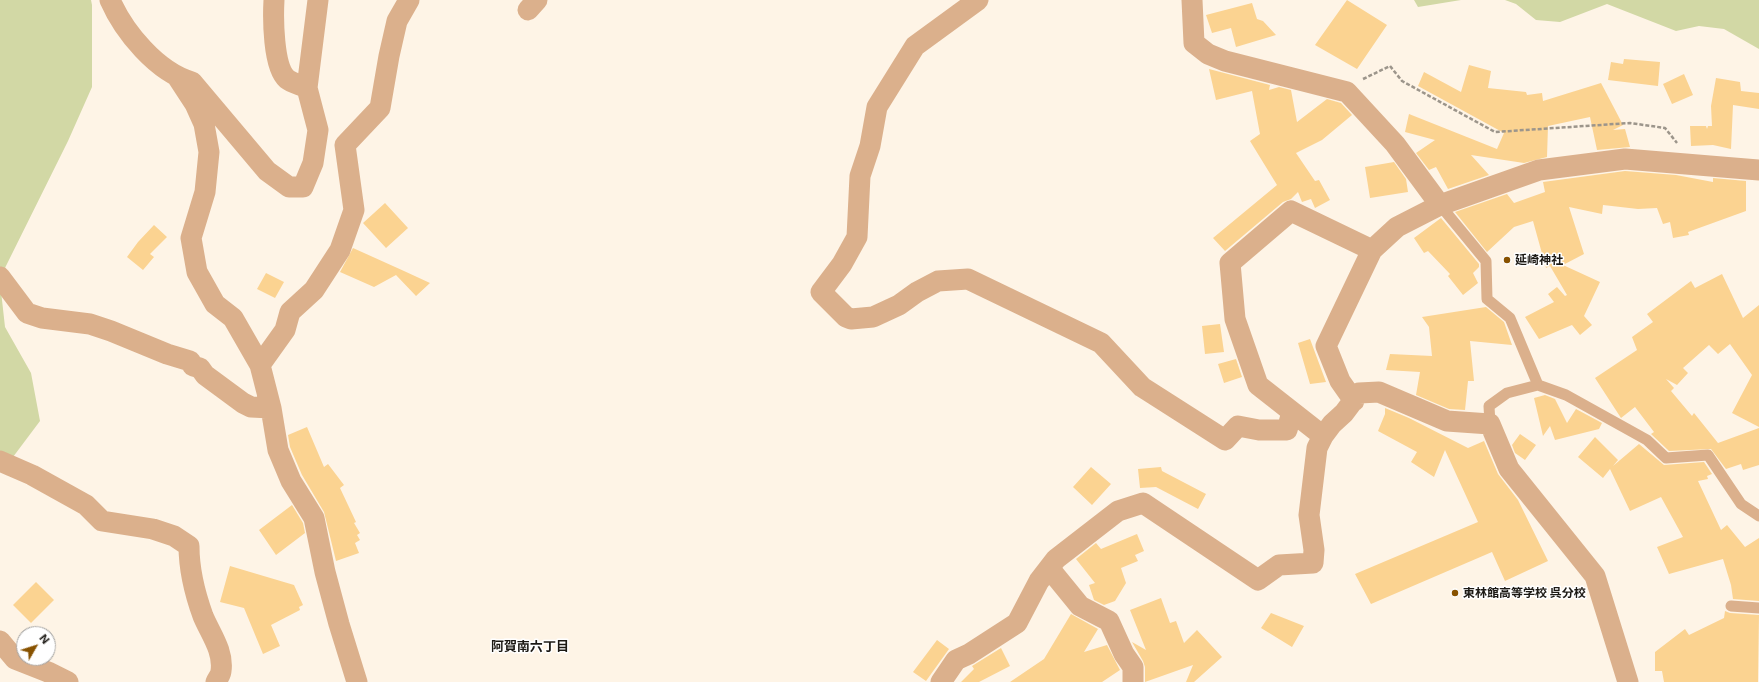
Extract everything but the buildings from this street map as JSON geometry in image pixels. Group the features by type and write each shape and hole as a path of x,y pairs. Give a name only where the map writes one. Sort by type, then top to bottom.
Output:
{"street":[{"path":"110,0 116,13 148,56 178,78 196,104 204,124 208,152 205,192 191,238 197,272 215,304 233,318 260,365 271,408 278,450 291,481 314,518 325,572 357,682"},
{"path":"274,0 273,23 280,69 287,79 306,88"},
{"path":"178,78 192,82 267,171 289,187 302,187 313,163 318,130 306,88 318,0"},
{"path":"260,365 285,330 290,312 314,290 340,250 354,210 345,145 380,108 397,21 409,0"},
{"path":"1192,0 1194,43 1208,54 1225,61 1347,92 1396,144 1440,205"},
{"path":"972,2 915,46 876,106 870,146 860,176 857,237 842,264 821,292 846,317 852,320 873,317 899,306 917,292 938,281 968,280 1101,343 1142,387 1225,440 1238,426 1259,430 1287,430 1292,412"},
{"path":"1354,401 1340,380 1326,346 1372,250 1396,227 1440,205 1539,170 1624,159 1759,170"},
{"path":"1323,436 1258,385 1235,319 1230,263 1291,211 1372,250"},
{"path":"0,278 27,312 42,318 90,324 167,354 190,361 193,366 200,368 205,375 243,403 251,406 271,408"},
{"path":"941,682 956,660 969,654 1017,623 1039,581 1056,559 1118,511 1143,503 1258,580 1279,565 1312,563 1314,550 1309,515 1317,448 1323,436 1332,424 1344,413 1359,393 1378,392 1447,421 1490,424 1509,469 1595,576 1628,682"},
{"path":"0,460 32,475 86,505 102,522 153,529 174,536 189,546 192,576 203,616 217,645 220,658 221,672 216,682"},
{"path":"1049,568 1080,606 1108,621 1124,654 1133,667 1134,682"},
{"path":"0,641 15,659 54,674 68,682"}],"lane":[{"path":"1440,205 1486,260 1487,299 1510,318 1538,385"},
{"path":"1490,424 1490,406 1507,393 1538,385 1566,395 1647,440 1666,458 1708,455 1741,504 1759,516"},
{"path":"1731,606 1759,608"}],"path":[{"path":"1339,90 1390,66 1402,81 1495,132 1630,123 1665,128 1683,150 1686,165"}],"green space":[{"path":"0,0 91,0 92,87 68,141 0,278"},
{"path":"1414,0 1461,0 1418,7"},
{"path":"1505,0 1759,0 1759,49 1724,29 1699,26 1676,31 1607,4 1560,22 1536,20 1516,4"},
{"path":"0,282 5,327 31,373 40,421 10,461 0,460"}],"place":[{"name":"延崎神社","path":"1507,260"},
{"name":"東林館高等学校 呉分校","path":"1455,593"}],"district":[{"name":"阿賀南六丁目","path":"530,647"}]}
